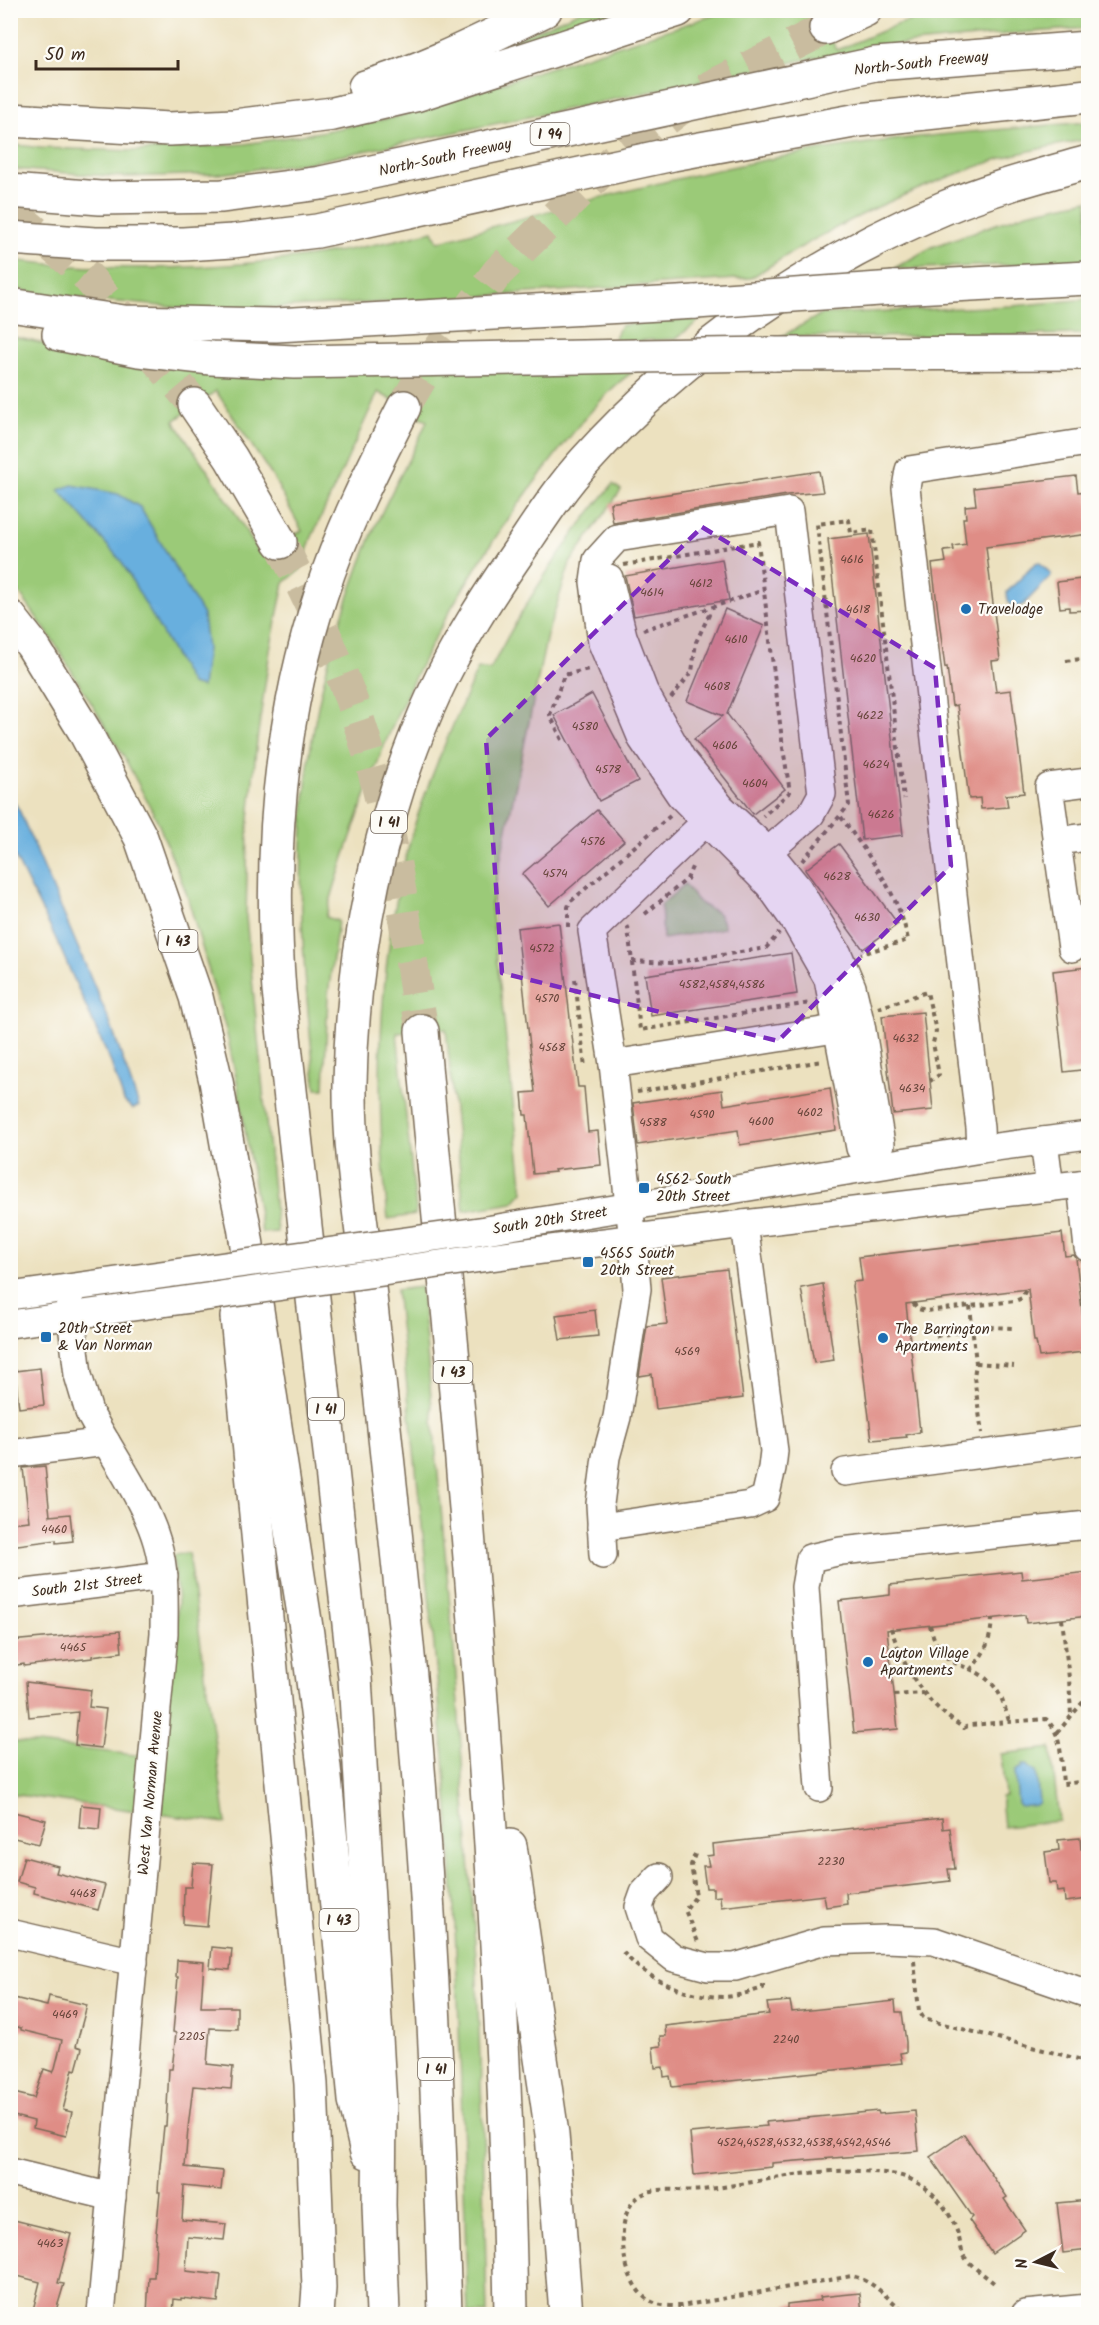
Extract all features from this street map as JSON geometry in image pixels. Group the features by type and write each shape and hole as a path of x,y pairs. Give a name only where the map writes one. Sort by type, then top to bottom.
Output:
{"highway":[{"path":"119,127 244,114 305,104 390,80 451,55 545,10"},
{"path":"10,120 169,129 234,126 333,114 415,95 678,10"},
{"path":"825,28 865,10"},
{"name":"North-South Freeway","path":"10,191 100,198 222,196 321,183 875,64 1089,48"},
{"path":"10,238 94,244 183,244 233,241 317,231 673,154 859,120 1089,96"},
{"name":"I 41","path":"445,2314 435,2035 418,1780 388,1453 352,1140 350,1086 354,1013 362,942 398,784 435,692 478,610 583,463 674,375 719,339 819,270 886,234 949,205 1089,162"},
{"path":"10,306 124,322 276,325 1089,278"},
{"path":"10,323 139,350 211,358 294,362 772,354 1089,353"},
{"path":"195,405 231,458 280,542"},
{"name":"I 41","path":"383,2314 379,2205 380,2106 355,1678 279,991 274,895 278,807 283,759 292,706 312,623 345,528 361,491 404,407"},
{"name":"I 43","path":"10,617 32,645 84,730 141,838 196,996 216,1082 244,1226 309,1645 324,1767 355,2100 379,2205"},
{"name":"I 43","path":"422,1031 458,1421 481,1713 506,2116 511,2314"},
{"path":"231,1166 229,1230 311,2084 319,2288 317,2314"},
{"path":"481,1713 499,1731 512,1862 552,2134 566,2314"}],"street":[{"path":"981,1149 906,488 909,470 1089,442"},
{"path":"709,819 682,759 644,691 623,636 609,579 609,563 617,538 789,511 822,794 811,814 759,859"},
{"path":"609,563 594,582 602,643 642,739 680,795 759,859 769,885 796,923 855,1022 860,1148 872,1167"},
{"path":"1072,948 1078,917 1056,841 1049,787 1089,782"},
{"path":"603,1555 600,1504 606,1457 617,1417 636,1289 617,1095 592,932 709,819"},
{"path":"1056,841 1089,837"},
{"path":"613,1064 855,1022"},
{"name":"South 20th Street","path":"10,1296 486,1230 981,1149 1089,1135"},
{"path":"1044,1141 1050,1188"},
{"path":"1085,1183 1089,1248"},
{"name":"South 20th Street","path":"10,1324 489,1257 1085,1183"},
{"path":"601,1527 750,1505 765,1498 774,1451 744,1224"},
{"name":"West Van Norman Avenue","path":"68,1289 82,1394 89,1412 149,1521 157,1541 164,1576 164,1634 101,2314"},
{"path":"845,1472 1089,1440"},
{"path":"10,1454 106,1442"},
{"path":"819,1788 805,1587 810,1558 841,1551 1089,1525"},
{"name":"South 21st Street","path":"10,1594 164,1576"},
{"path":"659,1877 644,1893 639,1907 649,1938 674,1958 708,1967 735,1967 824,1941 934,1941 1089,1994"},
{"path":"10,1933 134,1962"},
{"path":"10,2172 112,2197"},
{"path":"1025,2314 1089,2307"}],"path":[{"path":"799,865 849,805 817,524 849,520 851,533 873,530 904,799"},
{"path":"609,563 758,542 790,792 759,820"},
{"path":"623,636 764,590"},
{"path":"668,702 692,672 696,642 709,615 705,610"},
{"path":"1066,661 1089,658"},
{"path":"562,740 550,716 564,675 598,666"},
{"path":"569,930 568,907 570,902 678,809 709,819"},
{"path":"841,817 895,897 905,921 908,940 860,955"},
{"path":"694,861 687,879 628,928 640,1030 821,1001"},
{"path":"632,961 671,963 766,948 778,934 786,931"},
{"path":"574,976 585,1068"},
{"path":"855,1022 927,992 936,1031 933,1043 939,1075 930,1081"},
{"path":"617,1095 833,1060"},
{"path":"913,1303 918,1309 926,1311 1015,1301 1022,1298 1026,1289"},
{"path":"970,1306 976,1363 974,1377 985,1453"},
{"path":"936,1336 990,1327 1012,1328"},
{"path":"976,1363 1014,1366"},
{"path":"970,1670 984,1654 989,1642 992,1618"},
{"path":"1062,1619 1071,1715"},
{"path":"930,1625 940,1650 958,1665 992,1683 999,1694 1009,1721"},
{"path":"891,1628 906,1667 940,1711 964,1728 969,1725 1046,1719 1053,1725 1056,1733 1063,1784 1089,1781"},
{"path":"894,1695 924,1693"},
{"path":"1056,1733 1089,1696"},
{"path":"623,1952 633,1963 670,1986 690,1992 723,1997 736,1995 762,1988 763,1977"},
{"path":"911,1954 914,1958 919,2011 924,2019 1082,2060"},
{"path":"910,2314 901,2310 865,2278 852,2276 681,2306 666,2306 650,2301 639,2292 624,2260 622,2242 629,2208 636,2199 648,2192 664,2190 694,2192 746,2185 778,2176 839,2169 897,2174 914,2181 943,2204 953,2222 964,2255 994,2283"}],"highlighted area":[{"path":"702,527 935,668 951,866 778,1041 502,973 486,739"}],"green space":[{"path":"581,11 627,11 459,69 457,64"},
{"path":"727,11 816,11 837,50 896,25 944,11 1088,11 1088,28 903,44 808,59 311,162 218,174 124,177 11,169 11,144 41,148 135,151 245,144 396,117"},
{"path":"1088,122 1088,139 1010,156 966,170 902,196 810,242 751,278 426,300 213,311 46,295 11,288 10,260 83,267 178,268 264,262 350,250 433,231 438,242 622,192 715,170 808,152 913,138"},
{"path":"1088,200 1088,262 893,269 932,247 1027,213"},
{"path":"1088,299 1088,334 782,336 822,314 1012,306"},
{"path":"700,320 675,339 613,342 621,325"},
{"path":"10,336 75,351 642,365 621,380 590,412 506,522 479,562 431,644 390,731 356,822 326,917 338,921 328,995 324,1089 316,1089 303,951 303,813 315,722 331,652 361,561 376,524 427,421 378,392 311,539 301,569 284,583 270,650 257,740 248,829 246,917 277,1232 262,1233 237,1081 226,1030 186,892 157,820 123,755 54,642 11,581","holes":["216,391 274,479 302,531 259,553 230,504 174,421"]},
{"path":"613,484 621,490 570,563 547,635 491,905 523,1192 513,1203 464,1211 446,1029 397,1033 416,1209 415,1215 388,1219 381,1123 382,1027 391,931 411,837 433,773 478,668 490,670 546,574 578,528"},
{"path":"685,884 699,902 718,914 724,928 663,939 661,905"},
{"path":"421,1287 455,1662 476,1957 487,2314 468,2314 458,1998 448,1809 425,1550 396,1290"},
{"path":"188,1553 226,1823 11,1794 10,1741 162,1758 178,1602 173,1555"},
{"path":"1051,1748 1059,1821 1004,1827 1001,1797 1005,1796 1001,1754"}],"water":[{"path":"72,485 118,494 140,507 203,615 207,649 202,687 191,684 121,561 59,490"},
{"path":"1039,562 1051,574 1050,577 1023,605 1013,608 1008,602 1007,592"},
{"path":"10,794 20,812 109,1020 139,1106 133,1109 124,1101 111,1063 57,941 11,849"},
{"path":"1022,1765 1027,1765 1028,1768 1036,1771 1039,1802 1036,1805 1021,1807 1018,1804 1015,1772 1022,1768"}],"building":[{"path":"819,471 823,492 787,495 613,523 610,503"},
{"name":"Travelodge","path":"1076,476 1078,492 1089,491 1089,534 986,547 1000,660 992,661 996,692 1011,690 1024,793 1006,795 1008,807 981,809 980,798 969,799 957,705 952,706 947,667 945,668 932,564 946,562 944,551 954,550 953,546 966,544 963,518 966,518 965,506 976,505 974,488"},
{"path":"869,534 903,835 862,840 828,539"},
{"path":"722,559 729,600 634,616 625,576"},
{"name":"Travelodge","path":"1089,578 1089,610 1069,611 1069,607 1060,608 1057,582"},
{"path":"725,609 764,626 727,714 785,789 753,814 694,739 723,716 687,701"},
{"path":"592,694 638,781 599,801 554,715"},
{"path":"597,810 624,841 549,906 522,874"},
{"path":"839,844 898,924 863,949 805,870"},
{"path":"559,923 578,1087 584,1087 588,1132 598,1131 601,1165 533,1174 527,1115 524,1115 522,1093 535,1092 517,928"},
{"path":"791,953 797,994 651,1016 645,975"},
{"path":"1087,967 1089,1069 1064,1072 1053,971"},
{"path":"923,1012 933,1110 893,1114 882,1016"},
{"path":"830,1088 836,1130 740,1145 738,1130 638,1145 633,1103 722,1090 724,1105"},
{"name":"The Barrington Apartments","path":"1062,1233 1065,1256 1074,1255 1076,1258 1085,1336 1083,1336 1084,1352 1039,1357 1036,1341 1034,1341 1028,1289 906,1304 920,1432 906,1435 907,1437 872,1440 852,1286 853,1282 862,1281 859,1257"},
{"path":"727,1269 743,1398 656,1409 652,1374 639,1376 647,1326 667,1324 661,1277"},
{"path":"823,1284 834,1360 814,1363 801,1288"},
{"path":"595,1310 598,1336 560,1340 556,1315"},
{"path":"40,1368 44,1405 19,1408 15,1371"},
{"path":"45,1466 50,1516 70,1514 73,1541 56,1543 56,1540 10,1546 10,1523 29,1521 23,1468"},
{"name":"Layton Village Apartments","path":"1021,1571 1022,1579 1089,1572 1089,1616 1026,1623 1025,1615 887,1630 898,1729 854,1733 839,1601 890,1595 890,1585"},
{"path":"120,1631 122,1652 92,1656 92,1658 10,1666 10,1641"},
{"path":"26,1682 91,1690 89,1707 106,1709 101,1748 75,1745 78,1712 29,1717"},
{"path":"81,1805 101,1807 99,1830 79,1828"},
{"path":"10,1811 46,1820 39,1844 10,1837"},
{"path":"942,1818 943,1829 950,1828 955,1869 948,1869 950,1881 846,1893 847,1904 826,1907 824,1895 721,1907 720,1896 713,1897 713,1888 706,1888 703,1866 709,1866 707,1856 714,1855 713,1844"},
{"path":"1080,1838 1081,1849 1089,1848 1087,1899 1065,1902 1064,1891 1057,1892 1056,1883 1049,1883 1045,1852 1059,1850 1058,1840"},
{"path":"24,1857 58,1866 56,1873 105,1885 98,1910 34,1893 35,1887 17,1882"},
{"path":"193,1863 213,1864 207,1926 183,1924 184,1887 191,1887"},
{"path":"212,1947 232,1949 230,1970 210,1968"},
{"path":"177,1960 204,1962 201,2007 237,2007 237,2029 210,2028 207,2064 233,2067 231,2089 193,2086 188,2128 185,2167 223,2171 221,2190 184,2186 182,2220 226,2224 224,2240 188,2237 186,2271 221,2275 218,2302 174,2299 173,2314 147,2314 149,2277 154,2277 159,2176 164,2126 166,2126 169,2069 172,2069 176,2033 173,2032 178,1977 176,1977"},
{"path":"49,1996 87,2005 76,2046 82,2048 76,2070 73,2069 63,2110 72,2112 66,2136 33,2128 34,2121 10,2115 10,2092 34,2098 44,2069 53,2072 55,2068 62,2040 10,2025 10,1997 47,2006"},
{"path":"790,2001 792,2012 895,2001 896,2012 902,2012 906,2042 906,2052 900,2053 902,2063 672,2087 670,2076 664,2077 663,2067 655,2068 653,2047 661,2046 660,2036 666,2036 665,2026 769,2014 767,2003"},
{"path":"878,2111 879,2114 915,2111 919,2151 772,2163 772,2167 694,2175 690,2133 767,2126 766,2122"},
{"path":"964,2134 1007,2197 1004,2199 1025,2230 992,2253 969,2220 972,2217 930,2157"},
{"path":"1089,2200 1089,2250 1063,2253 1057,2203"},
{"path":"10,2219 71,2234 58,2283 64,2284 55,2314 32,2314 40,2282 10,2274"},
{"path":"860,2293 862,2314 787,2314 787,2304 821,2300 820,2297"}],"tunnel":[{"path":"404,407 432,359 498,272 612,161 703,91 826,28"},
{"path":"10,210 86,275 195,405"},
{"path":"280,542 328,642 366,745 387,825 422,1031"}],"place":[{"name":"Travelodge","path":"966,609"},
{"name":"4562 South 20th Street","path":"644,1188"},
{"name":"4565 South 20th Street","path":"588,1262"},
{"name":"20th Street & Van Norman","path":"46,1337"},
{"name":"The Barrington Apartments","path":"883,1338"},
{"name":"Layton Village Apartments","path":"868,1662"}]}
